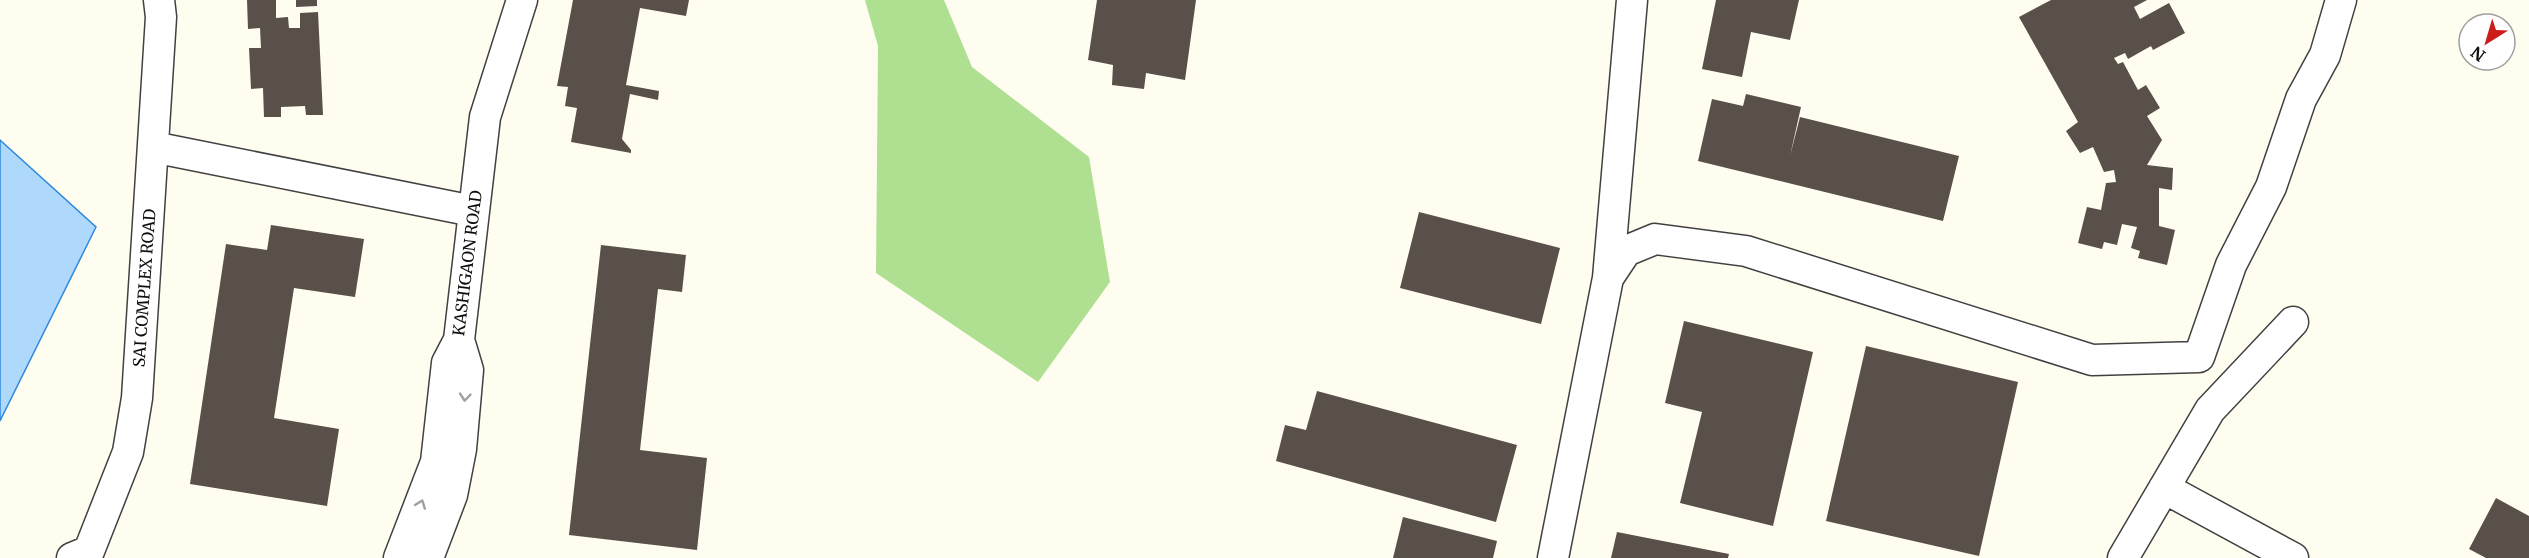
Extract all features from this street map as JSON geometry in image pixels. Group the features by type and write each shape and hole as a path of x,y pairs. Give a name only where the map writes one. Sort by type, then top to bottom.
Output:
{"street":[{"name":"SAI COMPLEX ROAD","path":"88,556 128,452 137,398 161,17 159,0"},
{"name":"KASHIGAON ROAD","path":"399,558 436,462 447,363 459,340 485,117 522,0"},
{"path":"1553,558 1608,278 1632,0"},
{"path":"1608,278 1626,251 1654,238 1746,252 2092,360 2199,357 2231,265 2271,188 2301,99 2325,55 2341,0"},
{"path":"153,147 474,212"},
{"path":"2123,558 2210,410 2294,322"},
{"path":"428,558 452,495 460,449 468,370 459,340"},
{"path":"2164,488 2293,558"}],"green space":[{"path":"865,0 944,0 972,67 1089,157 1110,282 1038,382 876,273 878,46"}],"water":[{"path":"0,140 96,227 0,421"}],"building":[{"path":"247,0 276,0 276,18 288,17 289,28 300,28 300,13 318,12 323,115 306,115 305,106 281,107 281,117 264,117 263,88 251,89 249,48 261,48 260,28 248,29"},
{"path":"296,0 317,0 317,6 296,7"},
{"path":"573,0 689,0 686,16 640,8 626,85 659,91 658,100 630,94 622,139 631,153 571,142 577,108 565,106 568,87 557,86"},
{"path":"1097,0 1196,0 1185,80 1146,73 1144,89 1112,85 1113,65 1088,60"},
{"path":"1716,0 1799,0 1790,40 1751,32 1742,77 1702,69"},
{"path":"2051,0 2147,0 2134,7 2140,19 2169,3 2185,33 2153,50 2151,46 2128,59 2125,53 2114,58 2118,64 2123,62 2138,90 2146,85 2160,108 2147,116 2162,140 2147,165 2173,168 2172,190 2159,188 2159,226 2175,230 2167,265 2138,258 2140,251 2131,248 2137,227 2122,224 2117,245 2104,242 2102,249 2078,243 2087,207 2101,210 2106,183 2116,182 2114,170 2104,172 2093,147 2080,153 2066,131 2078,122 2019,17"},
{"path":"1746,94 1801,107 1790,156 1800,117 1959,156 1943,221 1698,161 1712,99 1743,106"},
{"path":"1419,212 1560,248 1541,324 1400,288"},
{"path":"271,225 364,239 355,297 294,288 274,418 339,429 327,506 190,484 226,244 267,250"},
{"path":"601,245 686,255 682,292 658,289 640,450 707,458 697,550 569,535"},
{"path":"1684,321 1813,352 1773,526 1680,503 1702,412 1665,403"},
{"path":"1866,346 2018,382 1979,556 1826,521"},
{"path":"1317,391 1517,445 1496,522 1276,461 1285,425 1306,430"},
{"path":"2496,498 2529,516 2529,558 2486,558 2469,549"},
{"path":"1403,517 1497,541 1493,558 1393,558"},
{"path":"1617,532 1729,554 1728,558 1611,558"}]}
